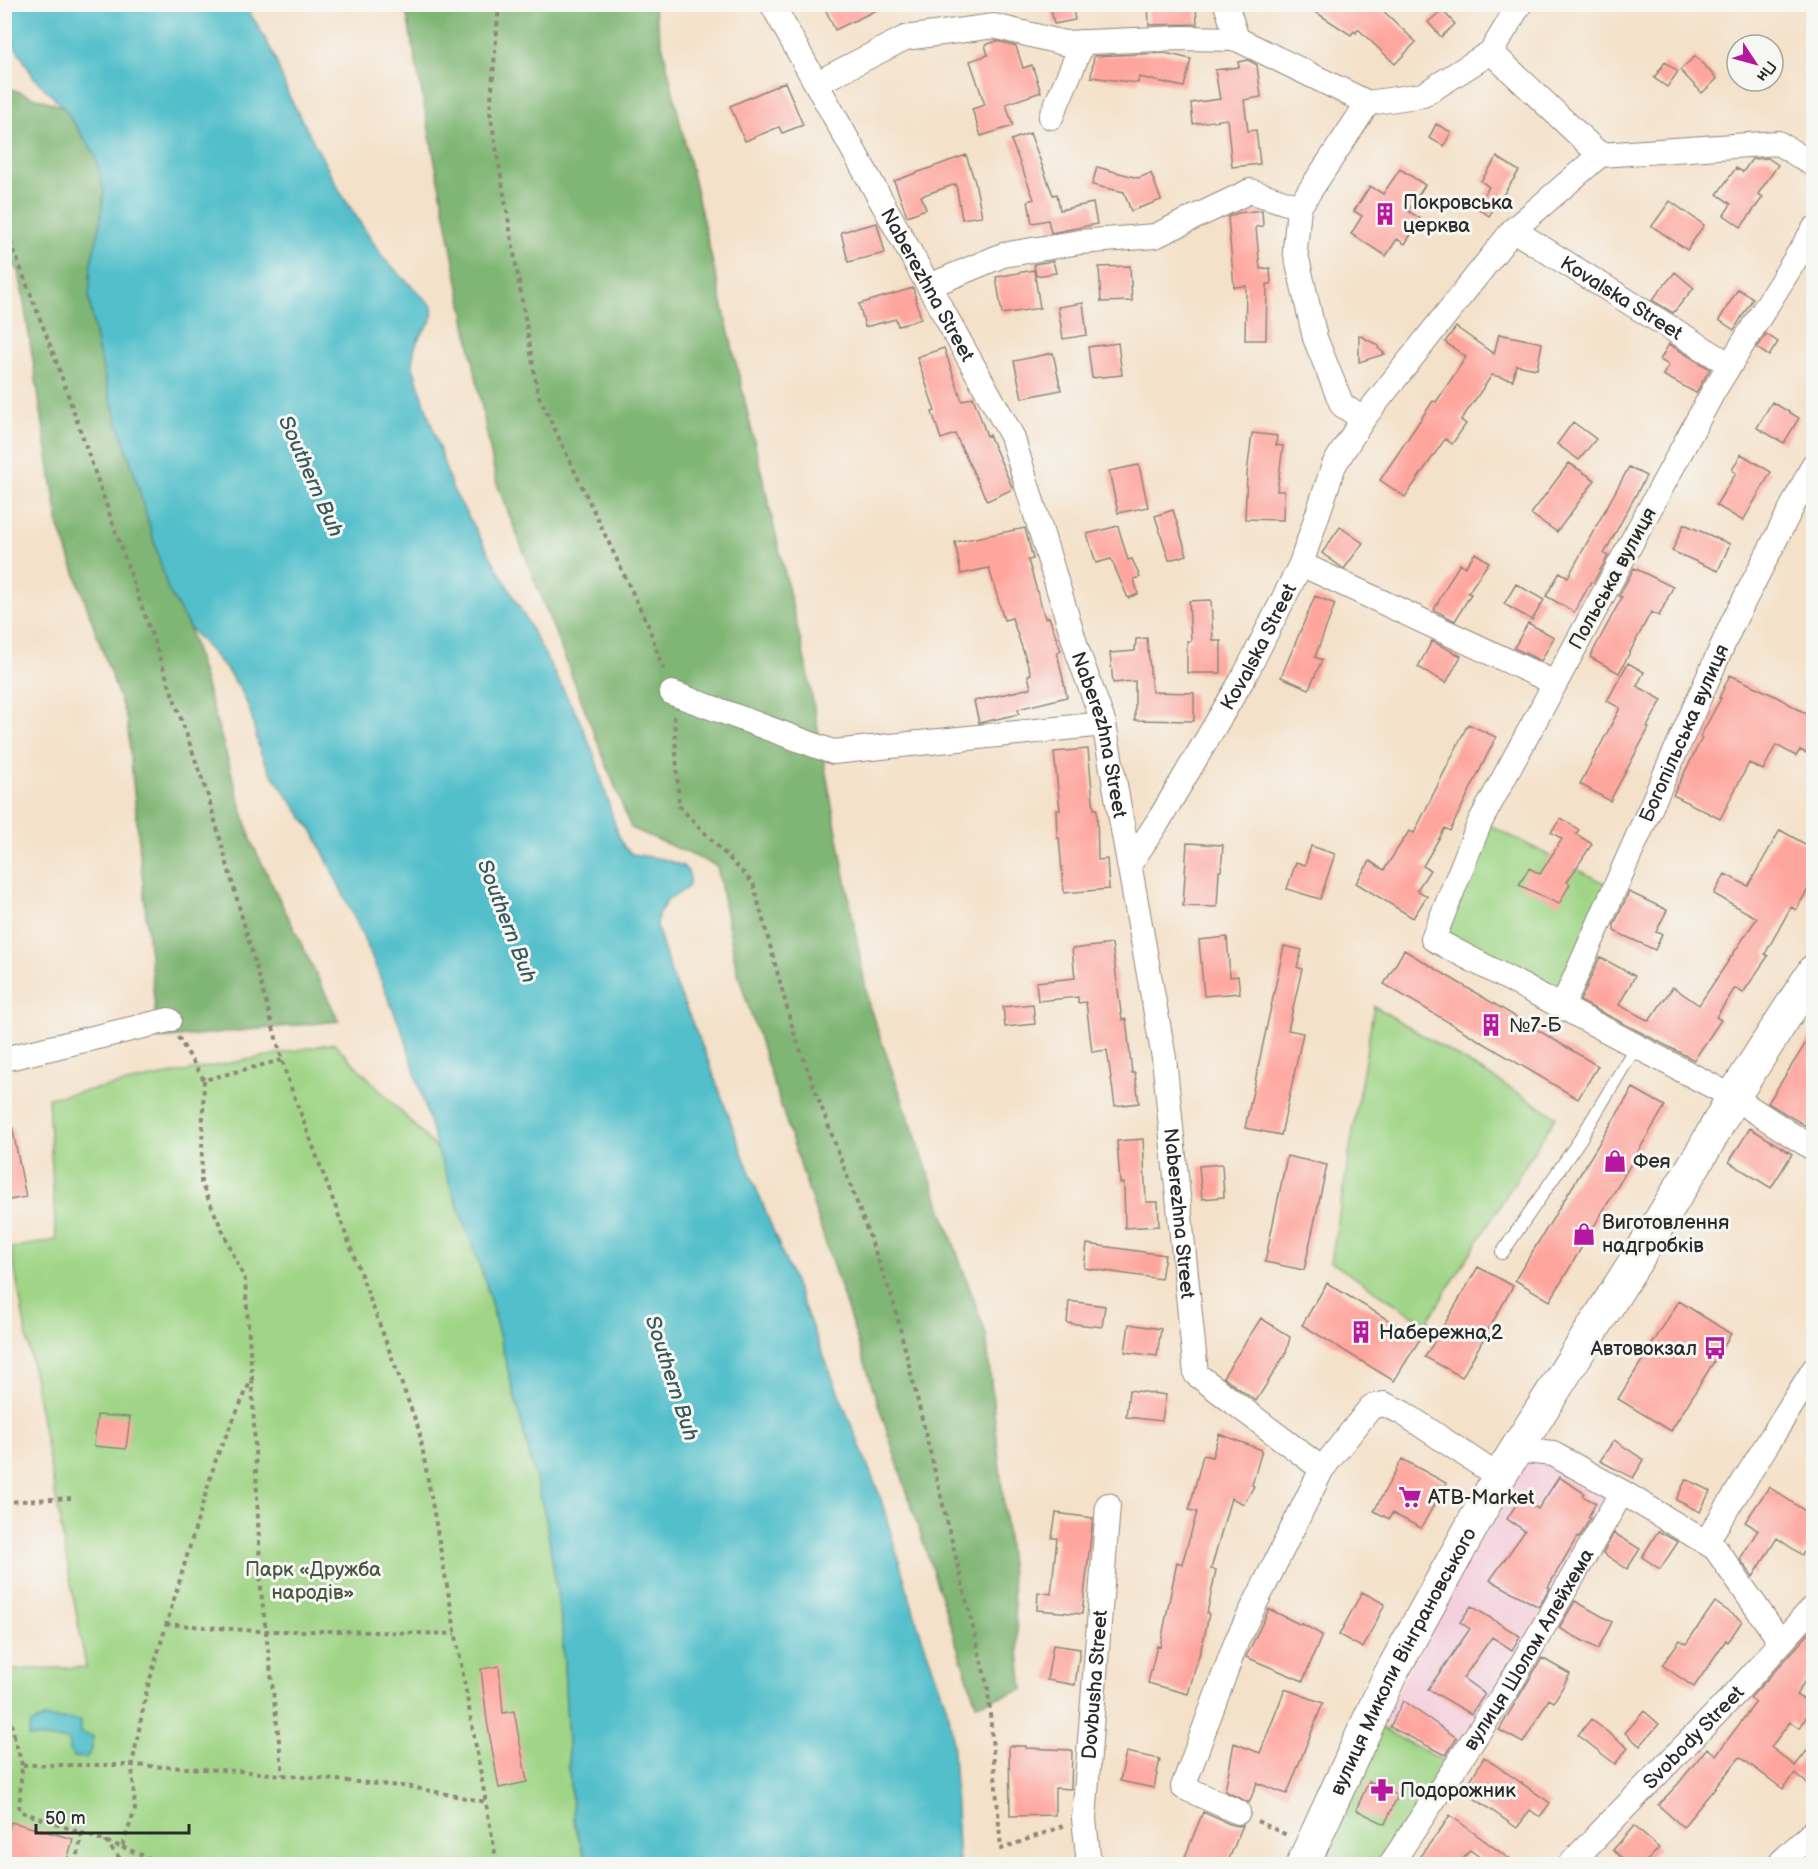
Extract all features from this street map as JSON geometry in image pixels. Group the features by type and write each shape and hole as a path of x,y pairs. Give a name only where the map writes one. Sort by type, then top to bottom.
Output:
{"main road":[{"name":"вулиця Миколи Вінграновського","path":"1307,1855 1390,1675 1507,1464 1640,1254 1733,1097 1814,971"}],"street":[{"name":"Naberezhna Street","path":"772,4 1012,436 1078,653 1104,724 1164,1058 1196,1374 1322,1469"},
{"path":"1226,4 1237,39"},
{"path":"817,83 905,38 994,26 1064,43 1182,38 1237,39 1368,103 1423,95 1491,52 1520,4"},
{"path":"1051,117 1083,42"},
{"path":"1491,52 1600,155 1778,143 1814,165"},
{"path":"1363,419 1342,405 1315,338 1295,250 1299,207 1368,103"},
{"name":"Kovalska Street","path":"1129,864 1159,820 1245,675 1300,564 1334,465 1363,419 1513,230 1600,155"},
{"path":"929,286 1002,255 1080,243 1155,236 1250,191 1299,207"},
{"name":"Польська вулиця","path":"1562,1007 1434,939 1480,822 1713,392 1814,229"},
{"name":"Kovalska Street","path":"1513,230 1730,365"},
{"name":"Богопільська вулиця","path":"1562,1007 1732,624 1814,464"},
{"path":"1300,564 1555,683"},
{"path":"672,693 833,752 1104,724"},
{"path":"1562,1007 1733,1097 1814,1149"},
{"path":"4,1059 169,1020"},
{"path":"1706,1542 1814,1369"},
{"path":"1238,1812 1183,1787 1237,1640 1322,1469 1371,1407 1384,1404 1507,1464 1553,1454 1622,1492 1715,1548 1780,1641"},
{"name":"вулиця Шолом Алейхема","path":"1391,1864 1509,1686 1622,1492"},
{"name":"Dovbusha Street","path":"1089,1864 1084,1819 1108,1505"},
{"name":"Svobody Street","path":"1570,1864 1734,1695 1780,1641 1814,1606"},
{"path":"1779,1864 1814,1831"}],"lane":[{"path":"1502,1253 1581,1138 1636,1046"}],"path":[{"path":"499,4 490,112 538,394 648,625 672,693 680,806 753,883 794,1030 893,1300 988,1689 1001,1849 1084,1819"},
{"path":"4,225 56,358 208,796 287,1077 419,1430 497,1864"},
{"path":"169,1020 204,1080 201,1183 245,1280 252,1378 261,1590 283,1775"},
{"path":"204,1080 282,1059"},
{"path":"122,1847 135,1810 132,1765 147,1689 217,1456 252,1378"},
{"path":"4,1502 71,1498"},
{"path":"166,1624 266,1631 337,1630 456,1634"},
{"path":"4,1708 8,1710 22,1765 19,1811 104,1840 164,1864"},
{"path":"4,1735 14,1736"},
{"path":"22,1765 132,1765 238,1770 411,1787 486,1802"},
{"path":"1238,1812 1307,1855"},
{"path":"76,1864 82,1833"},
{"path":"104,1840 125,1864"}],"shaded area":[{"path":"1525,1462 1552,1462 1616,1489 1452,1761 1382,1724 1436,1616"}],"green space":[{"path":"405,5 653,5 806,665 869,1006 986,1334 1023,1690 976,1704 737,971 717,866 631,828 496,481"},
{"path":"5,87 63,107 95,154 104,192 99,232 91,262 97,345 110,397 168,589 189,627 252,843 339,1021 158,1039 127,720 59,527 19,271 5,256"},
{"path":"1485,823 1608,885 1559,997 1440,938"},
{"path":"1374,1006 1556,1116 1426,1324 1331,1262"},
{"name":"Парк «Дружба народів»","path":"334,1043 437,1149 485,1280 546,1519 562,1626 570,1784 575,1826 587,1864 5,1864 4,1670 86,1667 11,1248 56,1240 48,1098"},
{"path":"1378,1727 1452,1765 1385,1864 1319,1864"}],"water":[{"name":"Southern Buh","path":"4,5 248,5 250,14 273,53 288,94 342,195 384,259 432,306 432,318 419,337 415,348 413,367 452,488 580,721 595,757 617,832 624,847 632,854 663,859 683,866 689,873 688,887 666,902 658,915 657,927 671,973 708,1060 744,1158 880,1496 918,1626 948,1711 952,1734 959,1864 587,1864 575,1826 570,1784 562,1626 546,1519 485,1280 437,1149 406,1041 363,936 314,833 270,771 260,752 250,711 241,690 189,627 168,589 110,397 97,345 89,299 91,262 99,232 104,192 95,154 63,107 33,76 16,48 5,20"},
{"path":"43,1718 81,1720 81,1733 93,1736 92,1749 86,1758 74,1757 69,1750 68,1740 28,1737 31,1724"}],"building":[{"path":"823,4 889,4 835,30"},
{"path":"1050,4 1072,4 1075,20 1054,24"},
{"path":"1148,4 1196,4 1197,24 1149,25"},
{"path":"1303,4 1376,4 1416,42 1395,64 1358,29 1351,35"},
{"path":"1442,10 1455,24 1441,37 1428,22"},
{"path":"997,41 1016,46 1023,68 1032,65 1041,92 1006,104 1013,126 981,136 972,109 985,105 970,61 988,55 985,45"},
{"path":"1165,53 1191,59 1184,87 1139,77 1138,83 1091,77 1094,56"},
{"path":"1695,56 1717,79 1702,93 1680,70"},
{"path":"1248,60 1257,65 1261,97 1244,100 1248,131 1256,130 1260,164 1232,167 1227,119 1193,124 1191,103 1220,99 1215,70 1239,67 1238,62"},
{"path":"1665,62 1678,72 1667,87 1654,78"},
{"path":"785,82 803,125 782,133 779,127 745,141 730,106"},
{"path":"1436,124 1451,132 1444,146 1429,138"},
{"path":"1030,133 1053,195 1057,194 1060,210 1093,203 1097,224 1051,233 1048,220 1032,223 1028,201 1034,199 1011,140"},
{"path":"966,155 975,182 982,216 962,219 956,184 921,196 926,209 907,216 894,181"},
{"path":"1497,157 1519,171 1489,216 1476,207 1489,187 1481,181"},
{"path":"1768,158 1778,165 1758,194 1763,197 1741,227 1724,215 1731,204 1717,194 1736,168 1743,172 1752,159"},
{"path":"1097,167 1138,178 1151,173 1161,200 1131,211 1124,192 1092,185"},
{"name":"Покровська церква","path":"1400,169 1425,185 1408,211 1421,219 1405,244 1397,239 1386,256 1351,234 1362,216 1354,211 1370,186 1383,194"},
{"path":"1670,201 1704,225 1687,250 1652,226"},
{"path":"1262,210 1263,226 1256,227 1260,269 1270,268 1271,284 1267,284 1266,340 1245,340 1246,286 1234,287 1228,217 1238,213"},
{"path":"877,223 885,253 848,262 841,232"},
{"path":"1053,261 1056,273 1036,276 1034,264"},
{"path":"1130,266 1132,301 1101,302 1099,267"},
{"path":"1034,270 1040,308 1002,314 996,277"},
{"path":"1675,272 1694,288 1673,313 1652,300"},
{"path":"913,288 921,319 898,326 896,319 865,327 859,304"},
{"path":"1738,289 1753,298 1734,330 1719,320"},
{"path":"1083,303 1087,335 1063,339 1058,307"},
{"path":"1456,327 1494,354 1499,334 1542,343 1537,369 1516,365 1513,380 1492,375 1461,420 1466,424 1452,444 1445,439 1405,497 1380,480 1433,401 1436,402 1466,357 1445,342"},
{"path":"1766,334 1778,342 1769,356 1757,348"},
{"path":"1359,335 1379,346 1378,348 1385,354 1359,362"},
{"path":"1118,343 1122,375 1092,378 1088,347"},
{"path":"1669,344 1710,369 1696,393 1663,375 1669,365 1660,360"},
{"path":"944,348 962,401 973,397 987,436 989,435 1013,489 987,501 955,434 941,439 932,412 935,411 917,357"},
{"path":"1053,353 1061,390 1022,398 1014,361"},
{"path":"1772,402 1799,418 1784,443 1757,428"},
{"path":"1573,422 1596,439 1579,460 1557,444"},
{"path":"1252,433 1277,436 1276,445 1283,446 1277,491 1284,491 1283,520 1245,519"},
{"path":"1741,454 1771,472 1743,521 1716,505 1736,473 1732,470"},
{"path":"1569,463 1595,480 1557,532 1531,514"},
{"path":"1139,465 1148,507 1118,513 1109,471"},
{"path":"1629,467 1646,476 1604,554 1608,556 1574,612 1546,596 1560,572 1568,577"},
{"path":"1173,510 1187,555 1169,560 1155,516"},
{"path":"1684,524 1730,544 1718,571 1672,551"},
{"path":"1118,526 1128,560 1132,559 1140,577 1134,579 1138,594 1128,598 1111,559 1096,563 1087,534"},
{"path":"1340,527 1363,543 1344,569 1322,553"},
{"path":"1025,528 1033,559 1028,560 1045,618 1049,617 1061,651 1057,652 1067,697 1018,709 1019,714 979,723 974,701 1031,688 1028,675 1031,674 1012,618 1004,620 989,568 961,574 955,542"},
{"path":"1475,553 1489,562 1468,593 1471,594 1455,621 1434,610 1460,564 1465,567"},
{"path":"1634,568 1673,587 1659,616 1651,612 1619,673 1590,657 1622,597 1619,596"},
{"path":"1516,584 1544,600 1532,620 1504,604"},
{"path":"1315,596 1335,604 1315,657 1322,660 1309,689 1281,677"},
{"path":"1211,600 1213,641 1221,641 1221,673 1187,673 1187,641 1191,641 1189,601"},
{"path":"1528,623 1554,637 1541,661 1514,648"},
{"path":"1147,638 1152,692 1194,693 1194,721 1135,720 1135,681 1113,683 1110,653 1135,651 1136,639"},
{"path":"1432,641 1461,656 1446,683 1418,667"},
{"path":"1628,663 1644,672 1637,686 1662,700 1610,801 1580,784 1620,708 1607,701"},
{"path":"1730,675 1775,696 1814,718 1814,756 1800,750 1796,756 1776,745 1763,770 1749,763 1720,819 1673,795"},
{"path":"1468,724 1496,737 1450,831 1445,828 1423,866 1430,870 1417,890 1427,896 1413,918 1356,883 1370,861 1384,870 1409,831 1414,833"},
{"path":"1088,749 1094,809 1097,809 1098,860 1107,859 1109,889 1064,893 1059,838 1057,838 1056,810 1060,810 1054,752"},
{"path":"1561,818 1579,830 1576,834 1592,844 1567,882 1570,884 1559,904 1519,885 1529,868 1540,874 1562,839 1551,832"},
{"path":"1780,830 1814,849 1814,879 1796,910 1791,907 1765,954 1768,956 1743,993 1735,988 1716,1017 1721,1020 1694,1060 1580,1001 1600,957 1635,976 1619,1005 1649,1021 1673,987 1699,1005 1757,918 1714,894 1725,874 1748,886"},
{"path":"1187,843 1223,845 1217,907 1183,906"},
{"path":"1311,846 1335,854 1320,899 1287,889 1296,862 1305,865"},
{"path":"1629,892 1667,910 1656,932 1662,934 1655,950 1614,931 1614,925"},
{"path":"1227,937 1230,977 1238,976 1240,993 1204,996 1199,940"},
{"path":"1112,944 1122,1020 1126,1019 1132,1073 1135,1073 1139,1103 1115,1106 1107,1050 1092,1052 1086,1002 1078,1003 1078,997 1038,1001 1036,982 1075,978 1072,949"},
{"path":"1284,946 1302,950 1297,967 1302,969 1288,1030 1303,1033 1281,1135 1245,1128"},
{"name":"№7-Б","path":"1404,950 1598,1066 1578,1099 1384,984"},
{"path":"1033,1004 1035,1024 1005,1027 1003,1007"},
{"path":"1814,1030 1814,1131 1768,1103"},
{"path":"1633,1088 1665,1106 1550,1301 1515,1280"},
{"path":"12,1126 26,1197 4,1201 4,1127"},
{"path":"1750,1128 1792,1154 1771,1188 1729,1162"},
{"path":"1143,1139 1146,1202 1158,1202 1159,1226 1125,1228 1124,1183 1120,1183 1117,1141"},
{"path":"1287,1156 1327,1165 1304,1270 1265,1262"},
{"path":"1222,1164 1224,1197 1202,1199 1199,1166"},
{"path":"1087,1244 1165,1255 1161,1279 1084,1268"},
{"path":"1478,1267 1513,1286 1462,1377 1425,1357"},
{"name":"Набережна,2","path":"1327,1283 1420,1339 1394,1381 1302,1325"},
{"path":"1069,1301 1105,1306 1102,1327 1067,1323"},
{"path":"1679,1301 1731,1334 1671,1431 1618,1399"},
{"path":"1261,1318 1290,1337 1286,1353 1256,1401 1223,1377"},
{"path":"1129,1324 1161,1329 1157,1356 1125,1352"},
{"path":"1129,1390 1166,1395 1162,1421 1126,1417"},
{"path":"97,1415 130,1417 126,1449 94,1446"},
{"path":"1219,1434 1262,1450 1252,1485 1254,1486 1244,1504 1231,1498 1211,1569 1216,1570 1207,1613 1209,1614 1188,1694 1148,1683 1157,1646 1160,1647 1177,1562 1182,1564 1197,1512 1189,1510 1203,1455 1212,1457"},
{"path":"1614,1440 1644,1460 1633,1478 1600,1461"},
{"name":"ATB-Market","path":"1402,1459 1446,1483 1421,1528 1392,1513 1389,1519 1374,1511"},
{"path":"1559,1477 1584,1493 1582,1496 1596,1503 1588,1517 1590,1518 1548,1587 1550,1588 1539,1607 1490,1580 1525,1531 1507,1519 1520,1498 1538,1509"},
{"path":"1686,1479 1710,1491 1700,1512 1676,1500"},
{"path":"1769,1487 1814,1517 1814,1539 1802,1555 1777,1538 1753,1577 1740,1559 1758,1530 1745,1522"},
{"path":"1056,1513 1093,1518 1082,1614 1037,1610 1038,1592 1051,1594 1057,1538 1052,1538"},
{"path":"1658,1531 1678,1542 1660,1569 1642,1557"},
{"path":"1614,1533 1640,1549 1627,1569 1603,1553"},
{"path":"1362,1592 1385,1604 1363,1648 1339,1635"},
{"path":"1575,1601 1612,1622 1598,1649 1559,1628"},
{"path":"1715,1602 1742,1621 1694,1687 1662,1665 1680,1640 1686,1644"},
{"path":"1471,1606 1520,1636 1512,1650 1492,1637 1463,1678 1485,1694 1471,1714 1428,1689 1470,1629 1460,1622"},
{"path":"1269,1609 1322,1635 1303,1681 1246,1657"},
{"path":"1814,1628 1814,1667 1796,1695 1813,1705 1800,1728 1790,1722 1771,1747 1795,1766 1814,1742 1814,1788 1795,1774 1783,1789 1740,1757 1683,1827 1658,1805 1707,1748 1716,1755 1756,1702 1750,1698"},
{"path":"1053,1645 1080,1649 1075,1685 1047,1680"},
{"path":"1542,1658 1570,1674 1554,1702 1549,1699 1523,1743 1499,1730"},
{"path":"499,1666 503,1713 514,1711 527,1782 499,1788 487,1721 481,1669"},
{"path":"1285,1689 1323,1703 1287,1794 1257,1783 1249,1803 1225,1791 1234,1743 1260,1753"},
{"path":"1403,1701 1457,1738 1446,1755 1390,1727"},
{"path":"1644,1711 1659,1724 1640,1746 1625,1733"},
{"path":"1591,1719 1628,1748 1615,1764 1578,1735"},
{"path":"1009,1746 1072,1750 1071,1789 1055,1788 1055,1815 1010,1816"},
{"path":"1126,1752 1160,1759 1154,1788 1120,1781"},
{"path":"1484,1757 1550,1803 1540,1817 1530,1810 1517,1828 1464,1791"},
{"path":"1369,1781 1398,1795 1385,1824 1356,1810"},
{"path":"1203,1812 1232,1825 1243,1825 1227,1864 1182,1864"},
{"path":"1450,1815 1516,1864 1489,1864 1470,1850 1459,1864 1414,1864"},
{"path":"11,1822 73,1839 66,1864 4,1864 4,1846"},
{"path":"1634,1826 1659,1848 1644,1864 1629,1864 1613,1850"}],"place":[{"name":"Покровська церква","path":"1385,214"},
{"name":"№7-Б","path":"1491,1025"},
{"name":"Фея","path":"1615,1161"},
{"name":"Виготовлення надгробків","path":"1584,1234"},
{"name":"Набережна,2","path":"1361,1332"},
{"name":"Автовокзал","path":"1715,1348"},
{"name":"ATB-Market","path":"1410,1497"},
{"name":"Подорожник","path":"1382,1790"}]}
